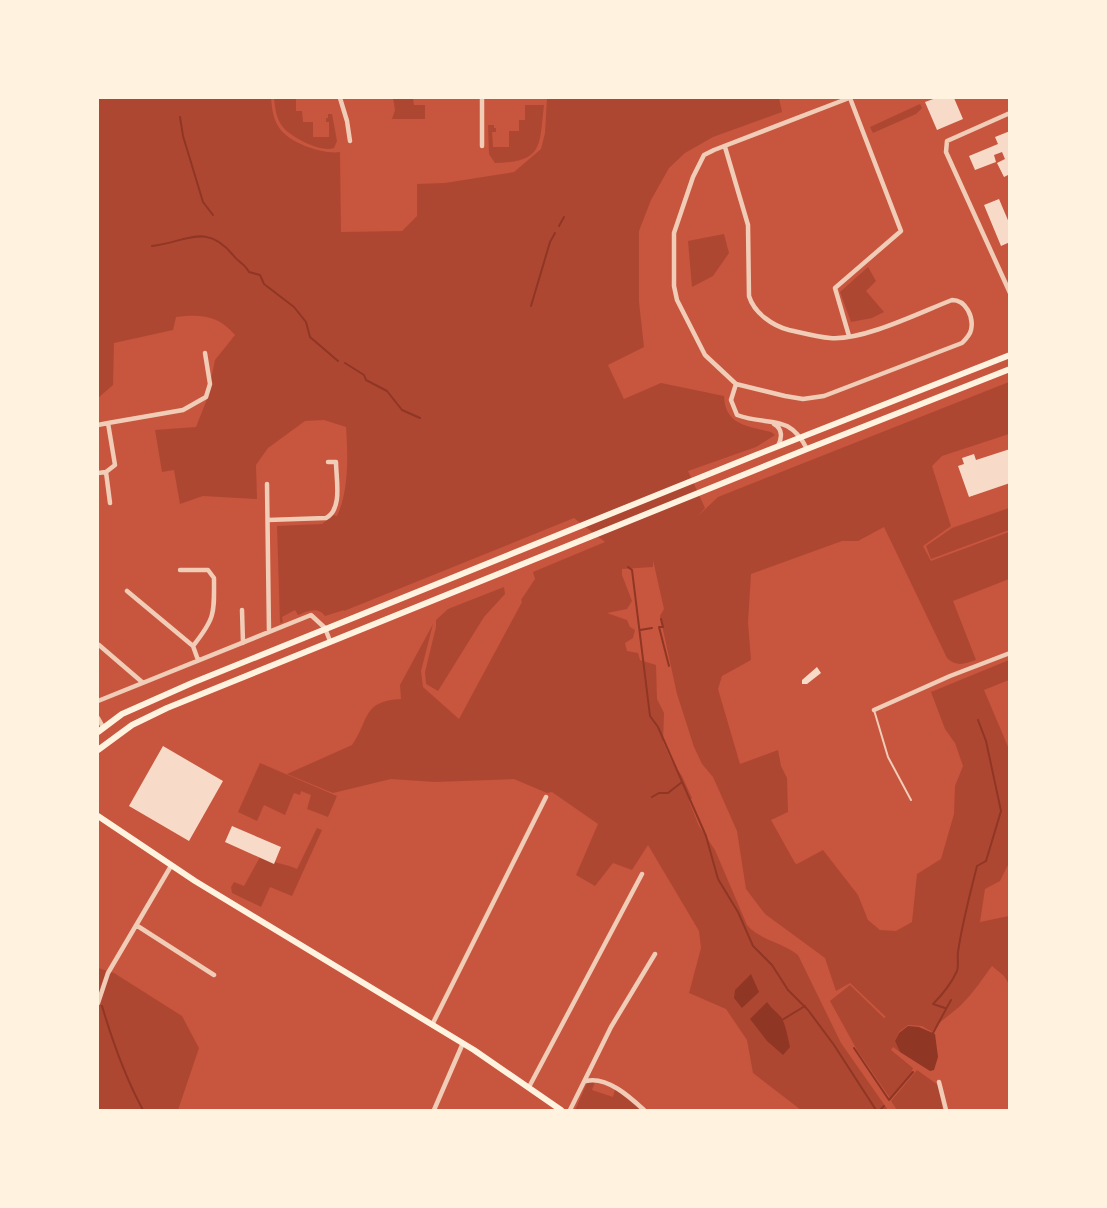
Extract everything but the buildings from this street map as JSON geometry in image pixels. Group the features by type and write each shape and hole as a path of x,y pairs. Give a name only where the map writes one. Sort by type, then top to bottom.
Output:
{"main road":[{"path":"100,730 140,704 324,628 1010,355"},
{"path":"98,750 132,725 167,708 1010,369"},
{"path":"98,816 171,866 463,1043 561,1110"}],"street":[{"path":"340,98 350,141"},
{"path":"482,98 482,146"},
{"path":"725,147 748,225 749,296 751,304 762,315 779,327 831,338 849,336 876,330 952,300 958,300 965,304 972,322 971,333 962,343 824,396 803,399 736,384 716,368 705,355 675,294 674,233 693,177 704,156 714,150 849,98 901,231 835,288 849,336"},
{"path":"1010,113 947,141 946,152 1010,293"},
{"path":"98,425 183,410 197,404 206,397 210,384 205,353"},
{"path":"736,384 730,400 737,415 746,419 783,423 792,428 807,449"},
{"path":"769,422 780,429 781,438 778,446"},
{"path":"98,473 106,472 115,465 108,423"},
{"path":"268,520 326,518 333,515 336,508 336,462 328,462"},
{"path":"106,472 110,503"},
{"path":"267,484 269,632"},
{"path":"180,570 208,570 214,578 214,610 211,622 193,646"},
{"path":"127,591 193,646 198,660"},
{"path":"242,610 243,643"},
{"path":"98,700 311,615 324,628 330,641"},
{"path":"99,645 142,682"},
{"path":"874,710 950,676 1010,653"},
{"path":"98,718 100,730"},
{"path":"432,1024 546,797"},
{"path":"98,1003 108,973 171,866"},
{"path":"529,1087 642,874"},
{"path":"136,925 214,975"},
{"path":"570,1110 611,1027 655,954"},
{"path":"434,1110 463,1043"},
{"path":"586,1081 592,1079 621,1089 644,1110"},
{"path":"939,1082 946,1110"}],"lane":[{"path":"874,710 888,757 911,800"}],"shaded area":[{"path":"98,98 271,98 276,121 280,129 291,139 325,152 340,152 341,232 402,231 417,216 417,184 445,183 514,172 541,149 545,133 547,98 779,98 782,112 713,137 685,153 669,168 651,200 639,231 639,302 644,347 608,365 624,399 661,383 724,396 725,406 733,419 746,426 775,435 756,447 688,471 705,508 698,516 718,497 1009,382 1009,434 942,456 932,466 951,526 923,546 931,561 1009,532 1009,579 953,601 976,660 957,664 947,658 884,527 858,541 842,541 751,574 748,622 751,660 722,676 718,689 740,764 778,750 781,766 787,778 788,812 771,820 795,863 823,850 858,895 868,920 880,930 896,931 912,922 917,874 941,859 954,814 955,786 963,766 955,743 945,729 931,692 1009,660 1009,680 984,690 1009,749 1009,863 1000,881 985,889 980,922 1009,916 1009,984 1004,976 992,966 967,999 932,1032 922,1026 908,1025 899,1032 895,1041 900,1052 893,1047 891,1050 913,1068 911,1074 890,1098 857,1050 830,1001 850,985 884,1018 886,1017 850,983 836,991 825,958 765,914 746,889 737,831 713,777 702,764 694,747 677,694 660,616 664,609 653,560 653,567 622,569 632,601 627,609 607,613 627,620 630,627 635,630 633,638 625,643 627,651 638,653 640,660 656,665 657,699 664,713 663,742 672,762 682,776 692,798 689,801 699,826 715,850 747,925 759,935 798,955 841,1043 888,1110 801,1110 753,1073 747,1040 726,1009 689,993 701,948 699,931 648,845 632,870 613,863 595,886 576,875 598,824 552,792 547,793 514,779 435,782 391,779 333,793 287,774 352,745 373,708 388,700 401,699 400,685 433,624 421,671 423,687 459,719 522,602 521,600 535,579 533,572 605,542 574,518 344,611 325,616 316,610 298,615 295,610 282,617 283,622 280,623 277,526 322,524 333,515 337,516 346,484 346,427 324,420 305,421 268,448 256,465 257,499 203,496 180,504 174,470 162,472 155,430 196,427 207,399 215,360 235,335 222,323 208,317 185,316 176,317 173,330 114,343 113,385 98,398"},
{"path":"274,98 296,98 296,111 302,111 303,122 313,122 313,137 329,137 329,122 326,122 326,118 328,114 332,114 337,141 334,148 314,146 286,130 278,120"},
{"path":"393,98 413,98 414,105 425,105 425,119 392,119 395,110"},
{"path":"920,104 922,108 916,114 873,133 870,127"},
{"path":"525,105 544,105 536,149 523,159 495,163 489,154 488,125 494,125 496,128 496,132 492,132 493,147 509,147 509,131 519,131 519,120 525,120"},
{"path":"724,234 729,253 713,276 692,287 688,241"},
{"path":"868,267 876,281 866,291 884,312 872,318 851,322 840,292"},
{"path":"1009,508 1009,530 931,559 926,546 952,528"},
{"path":"504,587 505,594 484,617 438,691 426,684 425,672 436,620 448,609"},
{"path":"260,763 337,796 328,817 307,809 311,795 301,791 300,795 294,793 285,815 264,805 257,821 238,812"},
{"path":"317,828 322,830 292,896 270,887 261,907 232,893 231,887 234,882 244,886 260,857 297,869"},
{"path":"98,968 114,973 182,1016 199,1048 178,1110 98,1110"},
{"path":"751,974 759,992 742,1008 734,998 735,990"},
{"path":"767,1002 781,1017 786,1028 790,1047 783,1055 767,1041 750,1019"},
{"path":"908,1026 919,1027 935,1034 938,1057 934,1070 930,1071 900,1052 895,1041 899,1033"},
{"path":"917,1070 938,1085 943,1110 897,1110 891,1101"},
{"path":"589,1082 595,1082 592,1090 613,1097 615,1089 641,1110 575,1110"}],"waterway":[{"path":"180,117 183,136 203,202 213,215"},
{"path":"559,226 564,217"},
{"path":"531,306 550,242 555,233"},
{"path":"152,246 186,238 214,239 223,245 249,272 260,275 264,284 294,307 306,322 310,337 338,361"},
{"path":"345,363 364,375 366,380 387,391 402,410 420,418"},
{"path":"628,567 632,570 650,716 658,727 706,836 718,879 738,912 753,946 772,965 788,990 808,1010 834,1045 876,1110"},
{"path":"661,619 663,627 659,627 669,666"},
{"path":"640,630 652,628"},
{"path":"945,1008 933,1004 957,971 958,952 977,866 986,861 1001,811 986,741 978,720"},
{"path":"652,797 659,793 668,793 682,782"},
{"path":"933,1033 951,1000"},
{"path":"102,1006 120,1060 143,1110"},
{"path":"782,1020 805,1006"},
{"path":"854,1048 889,1100 913,1072"},
{"path":"880,1110 884,1106"}]}
